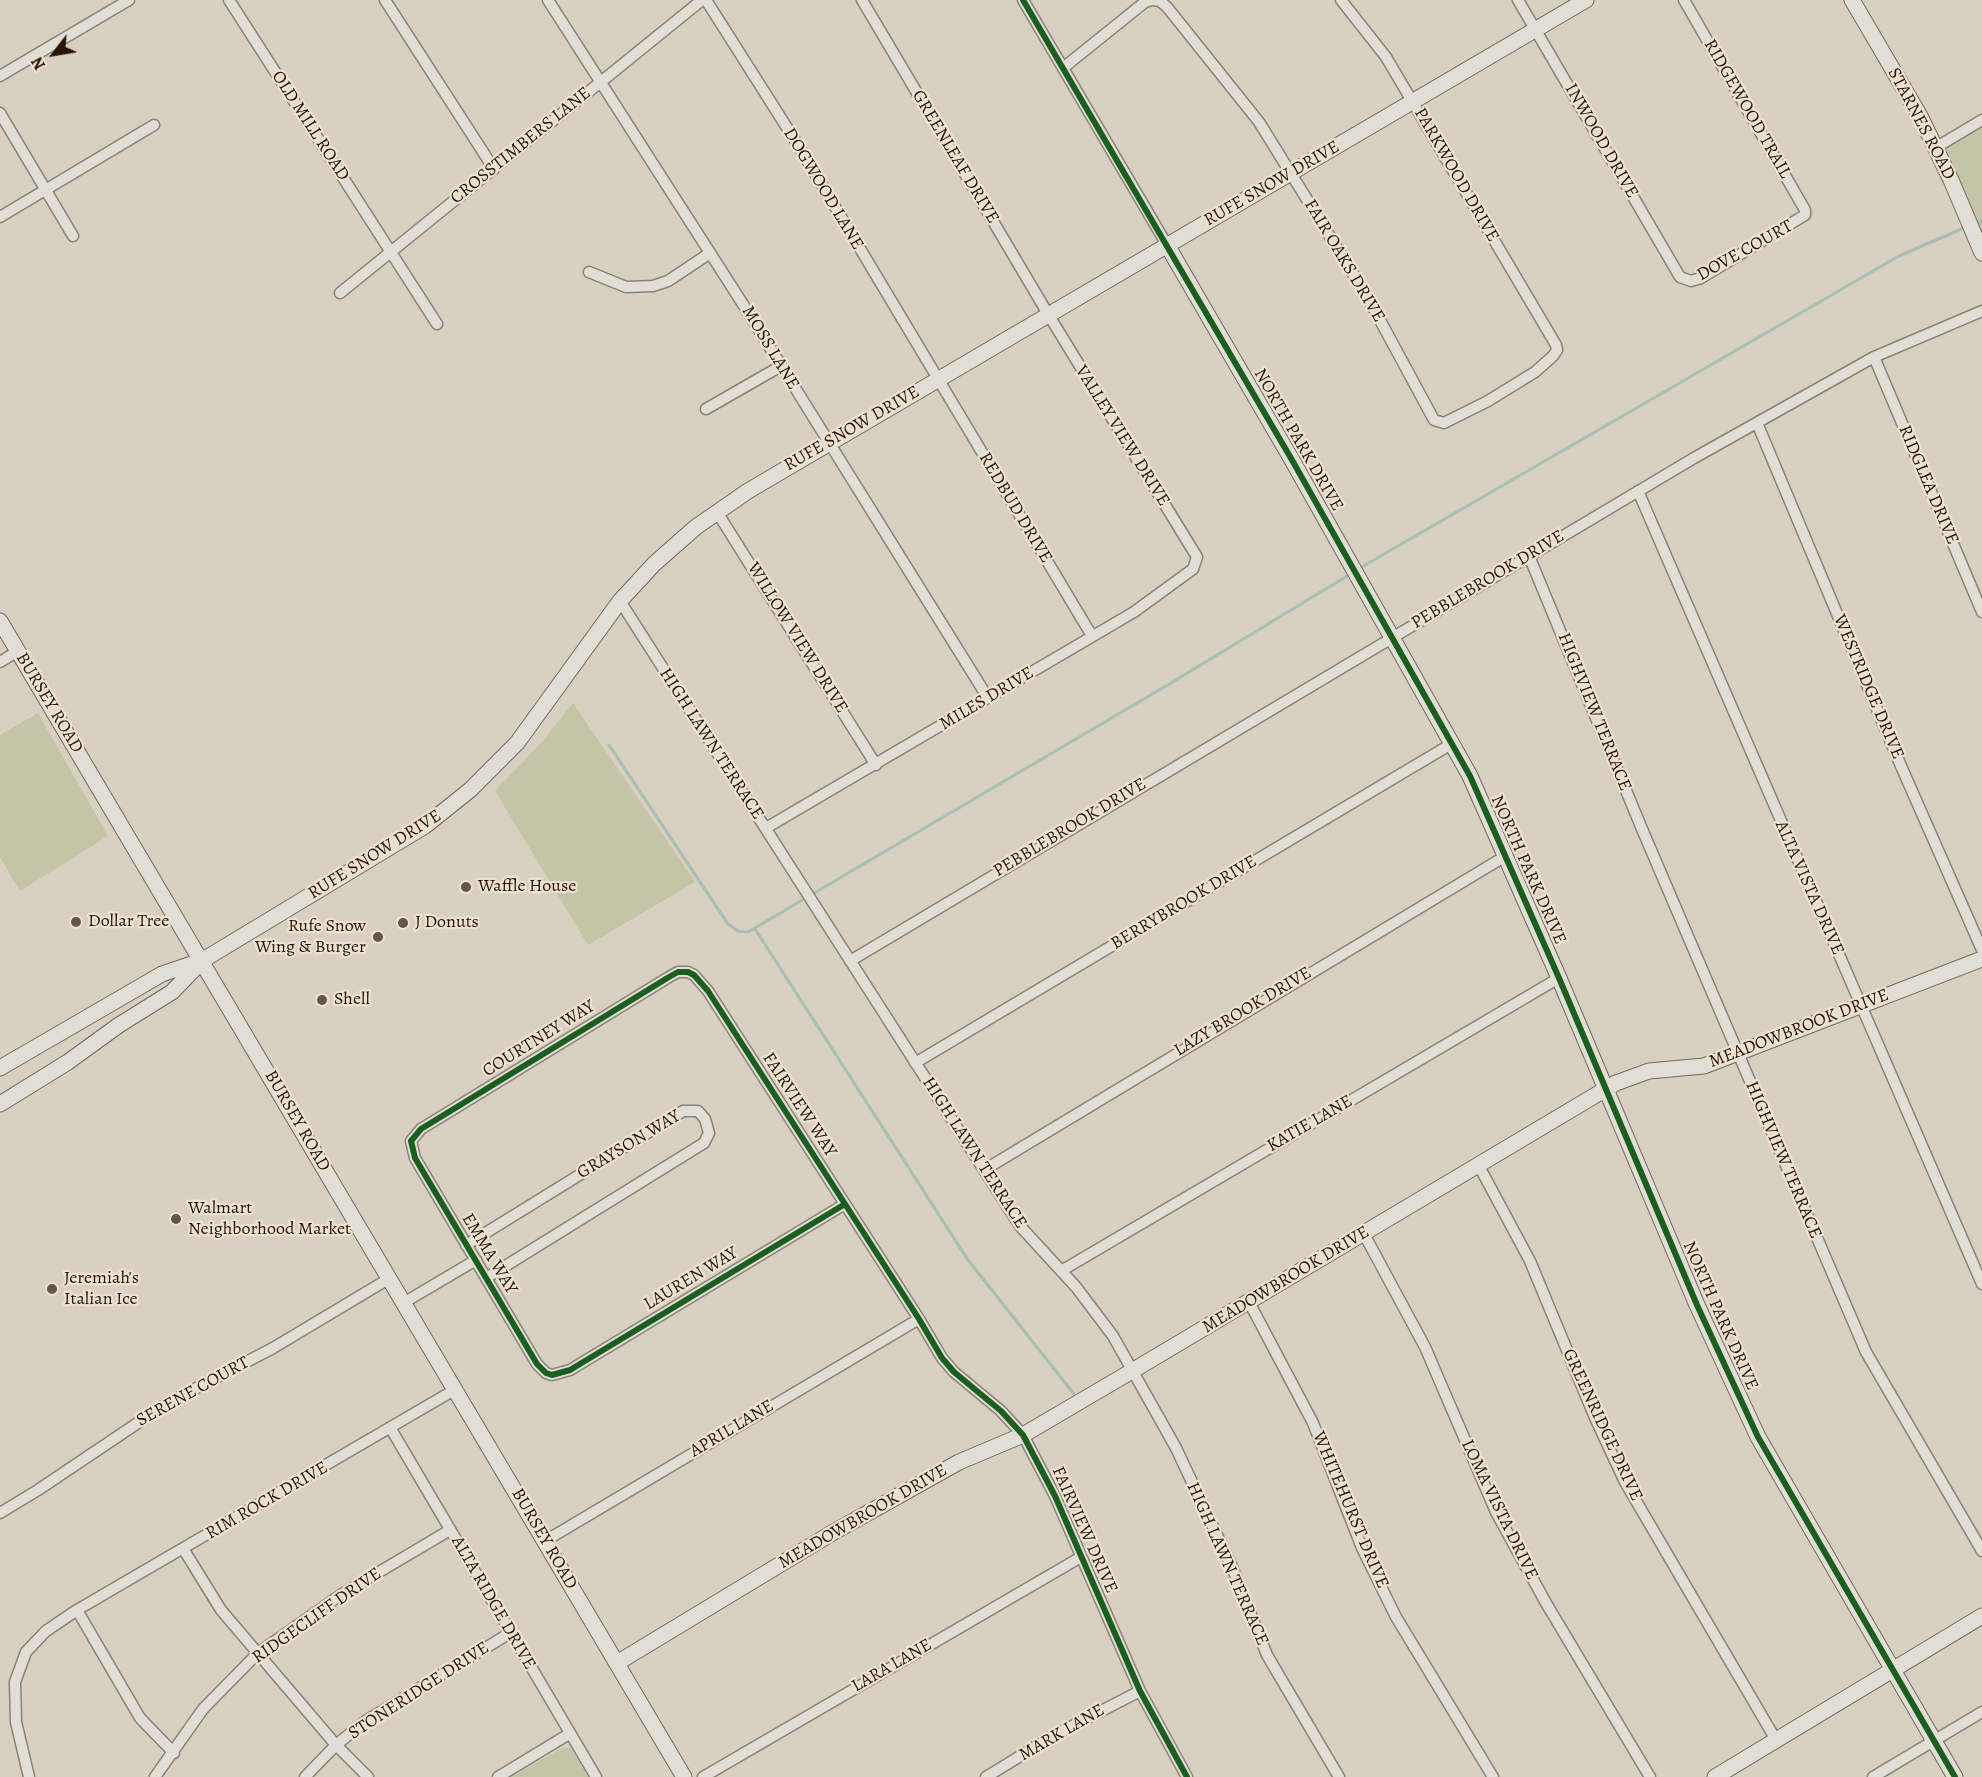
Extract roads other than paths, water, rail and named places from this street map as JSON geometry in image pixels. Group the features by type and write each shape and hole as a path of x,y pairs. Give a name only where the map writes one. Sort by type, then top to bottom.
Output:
{"street":[{"path":"0,76 129,0"},
{"name":"OLD MILL ROAD","path":"229,0 437,324"},
{"path":"385,0 494,169"},
{"name":"MOSS LANE","path":"548,0 710,253 988,698"},
{"name":"CROSSTIMBERS LANE","path":"340,293 600,81 704,0"},
{"name":"DOGWOOD LANE","path":"704,0 798,146 938,380"},
{"name":"GREENLEAF DRIVE","path":"862,0 1048,314"},
{"name":"NORTH PARK DRIVE","path":"1023,0 1356,571 1453,743 1470,776 1559,978 1697,1305 1758,1437 1955,1777"},
{"name":"PARKWOOD DRIVE","path":"1341,0 1386,57 1556,345 1557,350 1553,356 1535,372 1488,401 1444,423 1434,420"},
{"name":"INWOOD DRIVE","path":"1518,0 1680,277 1686,280"},
{"name":"RUFE SNOW DRIVE","path":"0,1068 162,974 203,960 403,841 470,790 523,735 620,601 672,546 717,512 827,443 1586,0"},
{"name":"RIDGEWOOD TRAIL","path":"1684,0 1805,210 1802,218"},
{"name":"STARNES ROAD","path":"1852,0 1935,148 1982,253"},
{"name":"FAIR OAKS DRIVE","path":"1063,68 1144,2 1160,1 1167,7 1258,122 1291,173 1368,298 1434,420"},
{"path":"0,113 72,236"},
{"path":"1935,148 1982,120"},
{"path":"0,217 154,125"},
{"name":"DOVE COURT","path":"1686,280 1701,278 1802,218"},
{"path":"590,272 626,287 653,286 668,281 710,253"},
{"name":"PEBBLEBROOK DRIVE","path":"850,961 1638,491 1874,357 1982,311"},
{"name":"VALLEY VIEW DRIVE","path":"1048,314 1197,557"},
{"name":"RIDGLEA DRIVE","path":"1874,357 1982,612"},
{"path":"706,409 781,366"},
{"name":"REDBUD DRIVE","path":"938,380 1092,636"},
{"name":"WESTRIDGE DRIVE","path":"1757,423 1901,766 1982,950"},
{"name":"ALTA VISTA DRIVE","path":"1638,491 1982,1284"},
{"name":"WILLOW VIEW DRIVE","path":"717,512 876,765"},
{"name":"HIGHVIEW TERRACE","path":"1529,556 1737,1053 1866,1352 1982,1551"},
{"name":"MILES DRIVE","path":"766,828 1092,636 1184,577 1193,569 1197,557"},
{"name":"HIGH LAWN TERRACE","path":"620,601 1020,1227 1061,1271 1113,1336 1176,1448 1232,1567 1267,1655 1339,1777"},
{"name":"BURSEY ROAD","path":"0,621 203,960 684,1777"},
{"path":"0,662 18,651"},
{"name":"BERRYBROOK DRIVE","path":"915,1063 1453,743"},
{"name":"LAZY BROOK DRIVE","path":"984,1170 1504,857"},
{"name":"MEADOWBROOK DRIVE","path":"617,1663 832,1533 959,1462 1023,1435 1628,1077 1649,1071 1704,1066 1982,959"},
{"name":"RUFE SNOW DRIVE","path":"0,1104 69,1062 119,1025 172,992 203,960"},
{"name":"COURTNEY WAY","path":"411,1141 421,1129 669,977 687,972"},
{"name":"FAIRVIEW WAY","path":"687,972 708,991 881,1260"},
{"name":"KATIE LANE","path":"1061,1271 1559,978"},
{"name":"GRAYSON WAY","path":"466,1245 683,1111 698,1111 705,1119 709,1132 704,1143 486,1278"},
{"name":"EMMA WAY","path":"411,1141 415,1158 537,1364 546,1373 552,1375"},
{"name":"GREENRIDGE DRIVE","path":"1479,1166 1530,1261 1596,1420 1625,1482 1776,1740"},
{"name":"LAUREN WAY","path":"552,1375 570,1370 845,1204"},
{"name":"LOMA VISTA DRIVE","path":"1364,1234 1421,1338 1496,1512 1546,1603 1650,1777"},
{"path":"405,1302 476,1260"},
{"name":"FAIRVIEW DRIVE","path":"881,1260 942,1358 954,1372 1001,1411 1023,1435 1055,1496 1140,1691 1187,1777"},
{"name":"SERENE COURT","path":"0,1513 166,1404 273,1348 390,1278"},
{"name":"WHITEHURST DRIVE","path":"1249,1302 1313,1423 1362,1548 1396,1617 1492,1777"},
{"name":"APRIL LANE","path":"545,1541 919,1319"},
{"name":"RIM ROCK DRIVE","path":"29,1777 16,1722 14,1696 16,1674 35,1641 77,1610 184,1550 456,1389"},
{"name":"ALTA RIDGE DRIVE","path":"391,1428 596,1777"},
{"name":"RIDGECLIFF DRIVE","path":"155,1777 203,1709 258,1653 342,1594 450,1530"},
{"path":"184,1550 221,1610 336,1745 368,1777"},
{"name":"LARA LANE","path":"703,1777 1081,1557"},
{"path":"77,1610 140,1718 174,1753"},
{"path":"1715,1777 1982,1616"},
{"name":"STONERIDGE DRIVE","path":"305,1777 336,1745 367,1720 510,1633"},
{"name":"MARK LANE","path":"986,1777 1053,1736 1140,1691"},
{"path":"1874,1777 1982,1712"},
{"path":"498,1777 569,1734"}],"waterway":[{"path":"1974,224 1982,221"},
{"path":"1360,568 1899,256 1966,227"},
{"path":"609,745 728,924 738,931 748,932 1171,683 1352,573"},
{"path":"755,929 968,1260 1074,1394"}],"place":[{"name":"Waffle House","path":"466,887"},
{"name":"Dollar Tree","path":"76,922"},
{"name":"J Donuts","path":"403,923"},
{"name":"Rufe Snow Wing & Burger","path":"378,937"},
{"name":"Shell","path":"322,1000"},
{"name":"Walmart Neighborhood Market","path":"176,1219"},
{"name":"Jeremiah's Italian Ice","path":"52,1289"}]}
